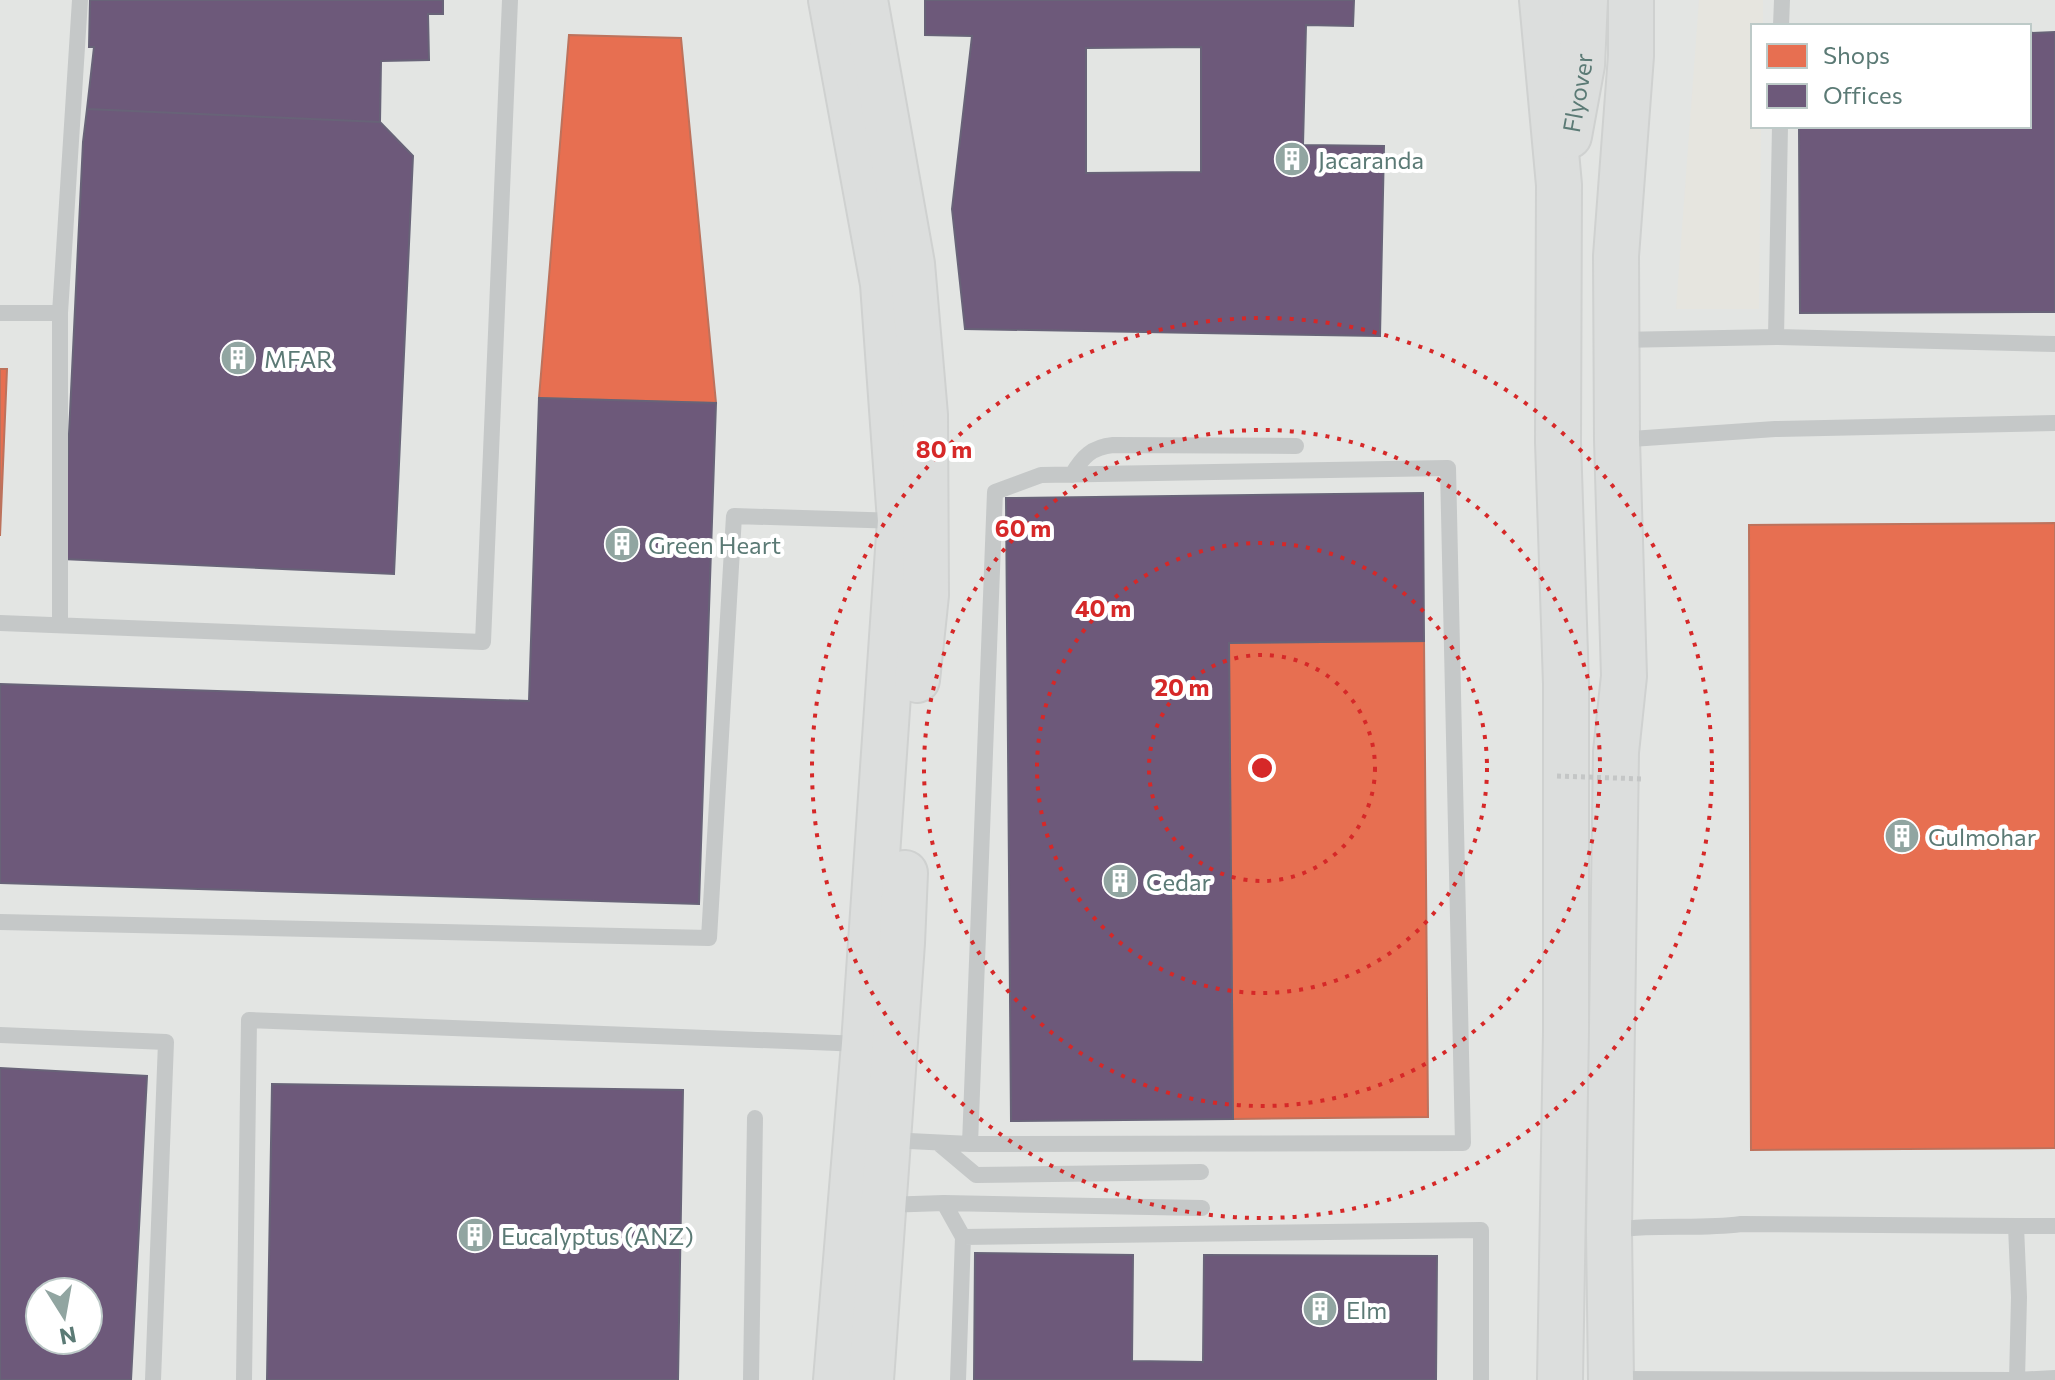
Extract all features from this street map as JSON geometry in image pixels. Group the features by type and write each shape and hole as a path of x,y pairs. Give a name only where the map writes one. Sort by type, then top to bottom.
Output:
{"street":[{"path":"831,0 883,284 912,522 926,595 909,763 902,943 871,1380"},
{"path":"836,1380 912,522 925,415 912,264 865,0"},
{"path":"1542,0 1559,185 1558,442 1566,684 1560,1380"},
{"name":"Flyover","path":"1559,185 1582,65 1585,0"},
{"path":"1611,1379 1609,1231 1616,752 1624,676 1617,440 1616,256 1631,56 1631,0"}],"lane":[{"path":"60,624 60,313 80,0"},
{"path":"0,623 483,642 510,0"},
{"path":"1781,24 1782,0"},
{"path":"1776,337 1780,128"},
{"path":"0,313 60,313"},
{"path":"1616,340 1776,337 2055,344"},
{"path":"1617,440 1775,429 2055,423"},
{"path":"1072,475 1080,461 1091,451 1113,445 1296,446"},
{"path":"889,1140 970,1144 1463,1143 1448,468 1041,475 995,492 970,1144"},
{"path":"0,922 709,938 734,516 912,522"},
{"path":"244,1380 249,1020 864,1044"},
{"path":"0,1035 166,1042 153,1380"},
{"path":"751,1380 755,1118"},
{"path":"938,1143 976,1175 1201,1172"},
{"path":"883,1205 944,1203 1202,1208"},
{"path":"944,1203 963,1237 958,1380"},
{"path":"1609,1231 1639,1226 1721,1227 1741,1224 2055,1226"},
{"path":"2016,1226 2019,1297 2017,1380"},
{"path":"963,1237 1481,1230 1481,1380"},
{"path":"1611,1379 2055,1378"}],"path":[{"path":"1557,776 1643,779"}],"shaded area":[{"path":"0,0 2055,0 2055,1380 0,1380"},
{"path":"1699,0 1763,0 1763,24 1751,24 1751,128 1761,128 1759,309 1676,309"}],"building: Shops":[{"path":"569,35 681,38 716,403 539,398"},
{"path":"0,369 7,369 0,536"},
{"name":"Gulmohar","path":"2055,523 2055,1148 1751,1150 1749,525"},
{"path":"1424,641 1428,1117 1233,1119 1229,643"}],"building: Offices":[{"path":"90,0 443,0 443,14 428,14 429,60 381,61 380,122 87,109 94,47 89,47"},
{"name":"Jacaranda","path":"925,0 1354,0 1353,26 1306,25 1303,145 1384,146 1380,336 965,329 952,209 972,36 925,35","holes":["1201,47 1201,172 1086,173 1086,48"]},
{"path":"2055,32 2055,312 1800,313 1799,128 2031,128 2031,33"},
{"name":"MFAR","path":"87,109 380,122 413,156 394,574 63,559"},
{"name":"Green Heart","path":"539,398 716,403 699,904 0,883 0,684 529,701"},
{"name":"Cedar","path":"1423,493 1424,641 1229,643 1233,1119 1011,1121 1006,498"},
{"path":"0,1068 147,1076 131,1380 0,1380"},
{"name":"Eucalyptus (ANZ)","path":"272,1084 683,1090 678,1380 267,1380"},
{"name":"Elm","path":"975,1253 1133,1255 1132,1361 1203,1362 1204,1255 1437,1256 1436,1380 974,1380"}],"place":[{"name":"Jacaranda","path":"1292,159"},
{"name":"MFAR","path":"238,358"},
{"name":"Green Heart","path":"622,544"},
{"name":"Gulmohar","path":"1902,836"},
{"name":"Cedar","path":"1120,881"},
{"name":"Eucalyptus (ANZ)","path":"475,1235"},
{"name":"Elm","path":"1320,1309"}]}
